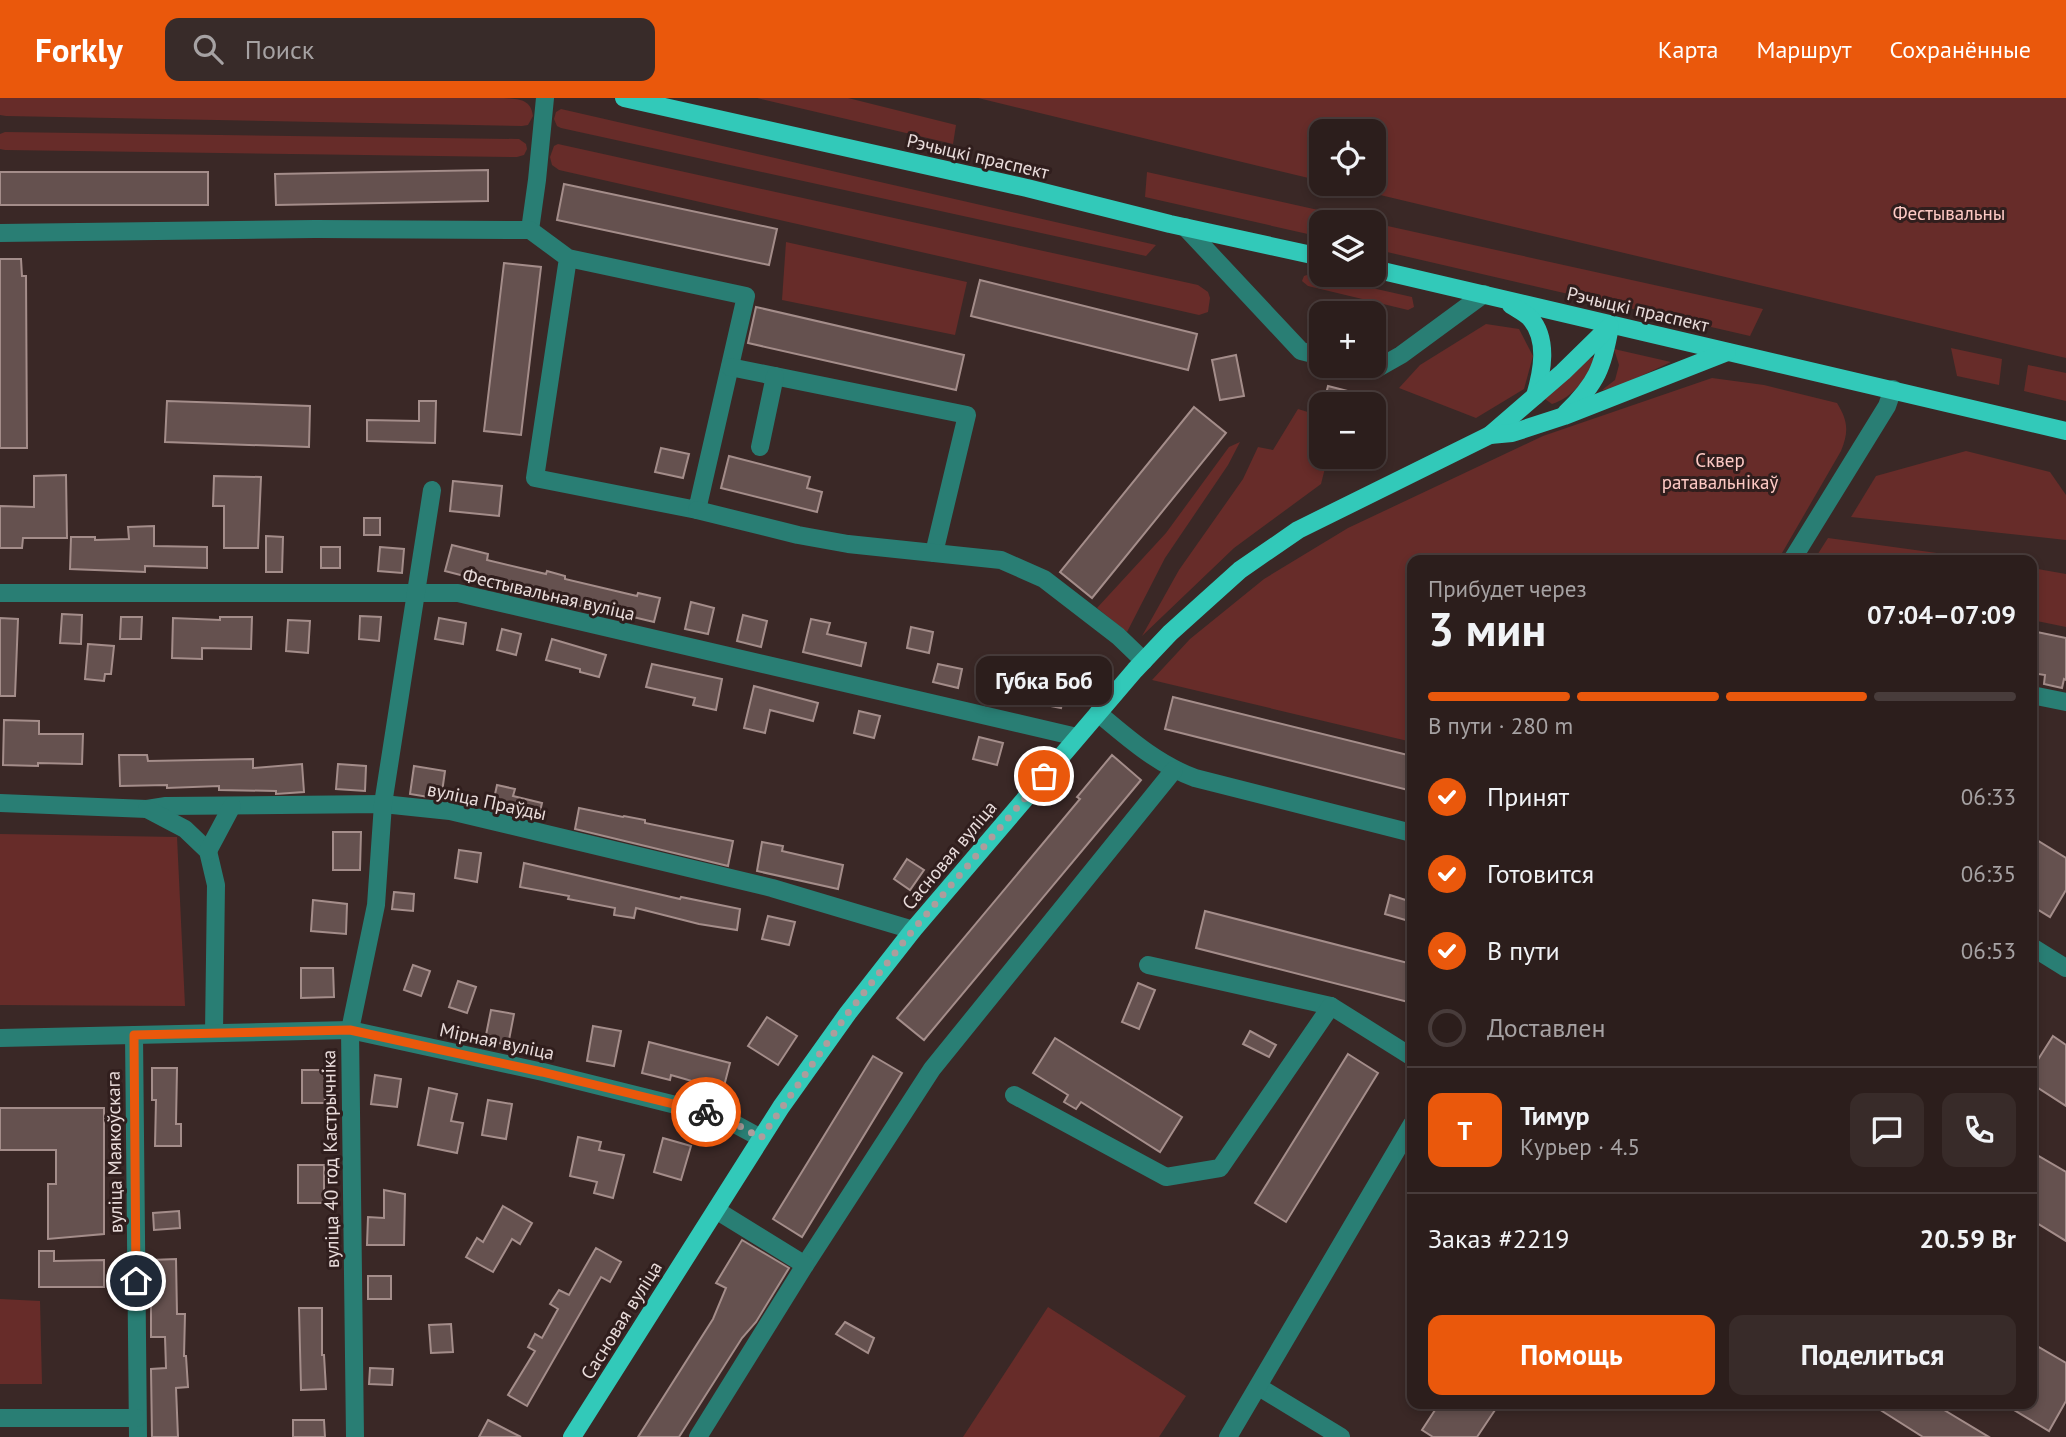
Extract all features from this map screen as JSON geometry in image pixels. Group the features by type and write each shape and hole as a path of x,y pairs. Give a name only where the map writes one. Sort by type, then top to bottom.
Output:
{"main road":[{"name":"Рэчыцкі праспект","path":"624,98 1309,254"},
{"name":"Рэчыцкі праспект","path":"1386,272 2066,431"},
{"path":"1492,296 1530,318 1539,335 1541,374 1535,396"},
{"path":"1564,416 1593,382 1605,357 1610,326"},
{"name":"Сасновая вуліца","path":"572,1437 761,1138 848,1013 913,930 1077,737 1170,633 1240,570 1298,530 1490,435 1563,372 1610,326"},
{"name":"Сасновая вуліца","path":"1490,435 1512,433 1564,416 1727,352"}],"street":[{"path":"530,230 545,98"},
{"path":"1185,227 1301,351 1309,353"},
{"path":"0,233 314,229 530,230 568,258 746,296 697,510"},
{"path":"568,258 535,478 697,510 798,535 848,544 1001,560 1044,579 1109,629 1144,661"},
{"path":"1386,363 1492,296"},
{"path":"730,367 967,415 934,553"},
{"path":"760,447 775,376"},
{"path":"1796,555 1887,406 1893,389"},
{"name":"вуліца 40 год Кастрычніка","path":"355,1437 350,1030 376,905 383,804 432,489"},
{"name":"Фестывальная вуліца","path":"0,593 458,593 1077,737"},
{"path":"2037,696 2066,702"},
{"path":"1098,713 1174,770 1195,778 1407,832"},
{"path":"698,1437 932,1069 1174,770"},
{"name":"вуліца Праўды","path":"0,803 147,809 166,806 383,804 463,814 772,888 913,930"},
{"path":"208,851 232,806"},
{"path":"147,809 185,830 208,851 216,885 214,1032"},
{"path":"2037,950 2066,968"},
{"path":"1148,965 1331,1006 1407,1055"},
{"path":"1014,1095 1166,1177 1220,1168 1331,1006"},
{"name":"Мірная вуліца","path":"0,1038 350,1030 720,1115 761,1138"},
{"name":"вуліца Маякоўскага","path":"134,1035 138,1437"},
{"path":"1228,1437 1407,1133"},
{"path":"716,1210 806,1265"},
{"path":"1259,1387 1341,1437"},
{"path":"0,1418 138,1418"}],"green space":[{"path":"0,98 504,98 527,103 533,116 528,125 522,126 6,116 0,115"},
{"path":"757,98 848,98 956,125 953,144"},
{"name":"Фестывальны","path":"978,98 2066,98 2066,358 1384,196 1386,119 1309,119 1309,178"},
{"path":"561,109 1156,245 1146,256 561,128 554,119 556,112"},
{"path":"0,134 519,139 526,144 527,149 524,155 517,157 5,150 0,149"},
{"path":"558,144 1198,285 1208,292 1208,312 1199,315 559,170 552,165 550,157 554,146"},
{"path":"1147,172 1318,210 1309,210 1309,234 1145,197"},
{"path":"1386,226 1763,309 1750,336 1386,252"},
{"path":"786,242 967,282 955,335 782,300"},
{"path":"1309,274 1309,286 1302,281 1304,276"},
{"path":"1312,287 1368,287 1412,297 1414,307 1408,310 1386,305 1386,301 1370,301"},
{"path":"1486,324 1519,329 1533,356 1524,389 1476,418 1399,388 1420,365"},
{"path":"1951,348 2002,359 1999,385 1957,376"},
{"path":"1614,349 1671,362 1613,389 1602,390 1615,380 1619,365"},
{"path":"1595,357 1585,379 1573,392 1552,404 1545,399 1588,359"},
{"path":"2028,365 2066,373 2066,401 2024,391"},
{"name":"Сквер ратавальнікаў","path":"1712,378 1764,385 1837,403 1846,426 1841,451 1781,555 1407,555 1407,741 1152,680 1190,639 1264,579 1348,528 1543,436"},
{"path":"1298,409 1309,412 1309,469 1325,469 1321,484 1234,548 1142,636 1179,570 1243,479 1258,447 1273,450"},
{"path":"1240,442 1228,465 1165,558 1127,632 1097,608 1166,533 1229,447"},
{"path":"1966,451 2050,472 2066,495 2066,540 1851,517 1876,476"},
{"path":"1828,538 1951,555 1817,555"},
{"path":"2037,569 2066,574 2066,627 2037,621"},
{"path":"0,834 177,837 185,1006 0,1005"},
{"path":"0,1299 40,1301 42,1384 0,1384"},
{"path":"1048,1307 1186,1396 1159,1437 963,1437"}],"building":[{"path":"488,170 488,201 276,205 275,174"},
{"path":"0,172 208,172 208,205 0,205"},
{"path":"564,184 777,229 769,265 557,220"},
{"path":"0,259 21,259 22,276 26,276 27,448 0,448"},
{"path":"504,263 541,267 521,435 484,431"},
{"path":"980,280 1197,334 1188,370 971,316"},
{"path":"756,307 964,355 956,390 748,343"},
{"path":"1236,355 1244,396 1220,400 1212,360"},
{"path":"1328,386 1352,392 1326,392"},
{"path":"167,401 310,406 309,447 165,442"},
{"path":"419,401 436,401 435,443 367,441 367,420 419,421"},
{"path":"1194,407 1226,433 1092,598 1060,572"},
{"path":"661,448 689,454 683,478 655,472"},
{"path":"729,456 810,477 807,488 822,492 817,512 721,488"},
{"path":"66,475 67,538 23,538 22,548 0,548 0,506 34,507 34,476"},
{"path":"214,476 261,477 258,548 224,548 224,506 213,506"},
{"path":"453,481 502,486 499,516 450,511"},
{"path":"364,518 380,518 380,535 364,535"},
{"path":"154,526 154,546 207,547 207,568 145,566 145,572 70,569 71,537 95,537 95,540 129,539 128,527"},
{"path":"266,536 283,537 282,572 266,572"},
{"path":"452,545 488,554 487,560 546,574 547,571 565,576 565,579 637,596 638,593 660,598 654,622 608,613 445,571"},
{"path":"321,547 340,547 340,568 321,568"},
{"path":"380,547 404,549 402,573 378,571"},
{"path":"691,602 714,608 708,634 685,629"},
{"path":"62,614 82,615 81,644 60,643"},
{"path":"743,615 767,621 761,647 737,641"},
{"path":"360,616 381,617 379,641 359,639"},
{"path":"121,617 142,617 141,639 120,639"},
{"path":"220,617 252,617 251,649 202,648 202,659 172,658 173,618 220,620"},
{"path":"0,618 18,619 15,696 0,696"},
{"path":"439,618 466,623 463,644 435,639"},
{"path":"811,619 830,623 827,634 866,643 861,666 803,652"},
{"path":"288,620 310,621 308,653 286,651"},
{"path":"911,627 933,632 929,653 907,648"},
{"path":"502,629 521,634 516,655 497,650"},
{"path":"2037,632 2066,638 2066,680 2064,679 2062,688 2044,684 2045,675 2037,674"},
{"path":"552,639 606,655 599,677 546,660"},
{"path":"88,644 114,646 111,674 105,674 104,681 85,679"},
{"path":"1006,659 1065,675 1064,682 1067,683 1061,708 997,695"},
{"path":"652,664 722,679 716,710 693,705 695,698 646,687"},
{"path":"938,664 962,669 958,688 933,682"},
{"path":"754,686 818,703 813,721 770,710 765,733 744,728"},
{"path":"1173,697 1407,755 1407,790 1165,729"},
{"path":"859,711 880,716 874,738 854,733"},
{"path":"4,720 39,721 39,734 83,734 82,764 3,765"},
{"path":"979,737 1003,743 997,765 973,759"},
{"path":"119,755 147,755 148,761 253,759 253,768 302,764 304,792 276,794 276,791 219,790 219,786 120,786"},
{"path":"1112,755 1141,780 924,1040 897,1018 1080,799 1077,797"},
{"path":"338,764 366,766 365,791 336,789"},
{"path":"414,766 445,771 441,799 410,794"},
{"path":"497,785 515,789 513,796 542,803 538,820 492,808"},
{"path":"579,808 733,841 728,866 575,829"},
{"path":"333,832 361,832 360,870 333,870"},
{"path":"2037,840 2066,858 2066,890 2050,917 2037,909"},
{"path":"762,842 783,846 782,851 843,865 838,889 757,871"},
{"path":"459,850 481,853 477,882 455,878"},
{"path":"907,859 924,870 910,890 894,879"},
{"path":"524,863 680,899 681,897 740,909 737,930 699,924 636,908 634,918 614,915 615,908 520,887"},
{"path":"394,892 414,894 413,911 392,909"},
{"path":"1390,895 1407,900 1407,921 1385,914"},
{"path":"313,900 347,904 346,934 311,931"},
{"path":"1205,911 1407,963 1407,1002 1196,948"},
{"path":"768,916 795,922 789,945 762,939"},
{"path":"413,965 430,971 421,996 404,990"},
{"path":"301,968 333,968 334,997 301,998"},
{"path":"458,981 476,987 467,1013 449,1007"},
{"path":"1138,983 1155,990 1139,1029 1122,1022"},
{"path":"491,1010 514,1014 508,1045 485,1040"},
{"path":"767,1017 797,1036 778,1065 748,1046"},
{"path":"593,1026 621,1031 614,1066 587,1061"},
{"path":"1250,1031 1276,1045 1269,1057 1243,1044"},
{"path":"2053,1036 2066,1045 2066,1106 2037,1087 2037,1061"},
{"path":"1055,1038 1182,1117 1160,1152 1081,1102 1076,1109 1064,1102 1068,1095 1033,1073"},
{"path":"649,1042 730,1063 723,1090 671,1075 670,1080 642,1073"},
{"path":"1348,1054 1378,1073 1286,1222 1255,1203"},
{"path":"873,1056 902,1073 802,1237 773,1219"},
{"path":"152,1068 177,1068 176,1124 181,1124 181,1146 155,1146 156,1100 152,1100"},
{"path":"302,1070 325,1070 325,1103 302,1103"},
{"path":"375,1075 401,1079 397,1107 371,1104"},
{"path":"429,1088 457,1094 451,1121 463,1123 457,1153 418,1145"},
{"path":"488,1100 512,1104 506,1139 482,1135"},
{"path":"0,1108 104,1108 104,1234 48,1239 48,1184 56,1184 56,1150 0,1150"},
{"path":"578,1137 601,1142 599,1150 624,1155 613,1198 594,1193 597,1182 570,1176"},
{"path":"663,1138 691,1146 681,1180 654,1172"},
{"path":"2037,1155 2066,1172 2066,1241 2037,1223"},
{"path":"298,1165 324,1165 324,1203 298,1203"},
{"path":"384,1190 405,1194 404,1245 367,1245 368,1217 384,1218"},
{"path":"503,1206 532,1223 520,1244 512,1239 493,1272 466,1257 477,1238 483,1242"},
{"path":"179,1211 180,1228 154,1230 153,1213"},
{"path":"742,1240 789,1268 679,1437 638,1437 713,1319 726,1288 716,1283"},
{"path":"596,1248 621,1262 610,1282 601,1277 527,1406 508,1395 535,1351 528,1347 535,1334 542,1338 558,1309 550,1304 559,1290 569,1295"},
{"path":"39,1251 54,1251 54,1261 104,1260 104,1287 39,1287"},
{"path":"176,1259 177,1314 185,1314 184,1356 188,1387 176,1388 178,1437 152,1437 151,1369 166,1368 165,1337 151,1337 151,1260"},
{"path":"368,1276 391,1276 391,1299 368,1299"},
{"path":"299,1308 322,1308 322,1355 326,1389 301,1390"},
{"path":"845,1322 874,1338 868,1353 836,1334"},
{"path":"451,1324 453,1352 431,1353 429,1325"},
{"path":"2037,1346 2066,1363 2066,1401 2049,1431 2012,1409 2037,1409"},
{"path":"370,1368 393,1369 392,1385 369,1384"},
{"path":"1436,1409 1496,1409 1477,1437 1433,1437 1422,1430"},
{"path":"1879,1409 1942,1409 1989,1437 1923,1437"},
{"path":"293,1420 324,1420 325,1437 293,1437"},
{"path":"488,1420 521,1437 479,1437"}],"way so far":[{"path":"706,1112 720,1115 761,1138 848,1013 913,930 1044,776"}],"place":[{"name":"Губка Боб","path":"1044,776"}],"route":[{"path":"136,1281 134,1035 350,1030 542,1072 706,1112"}]}
